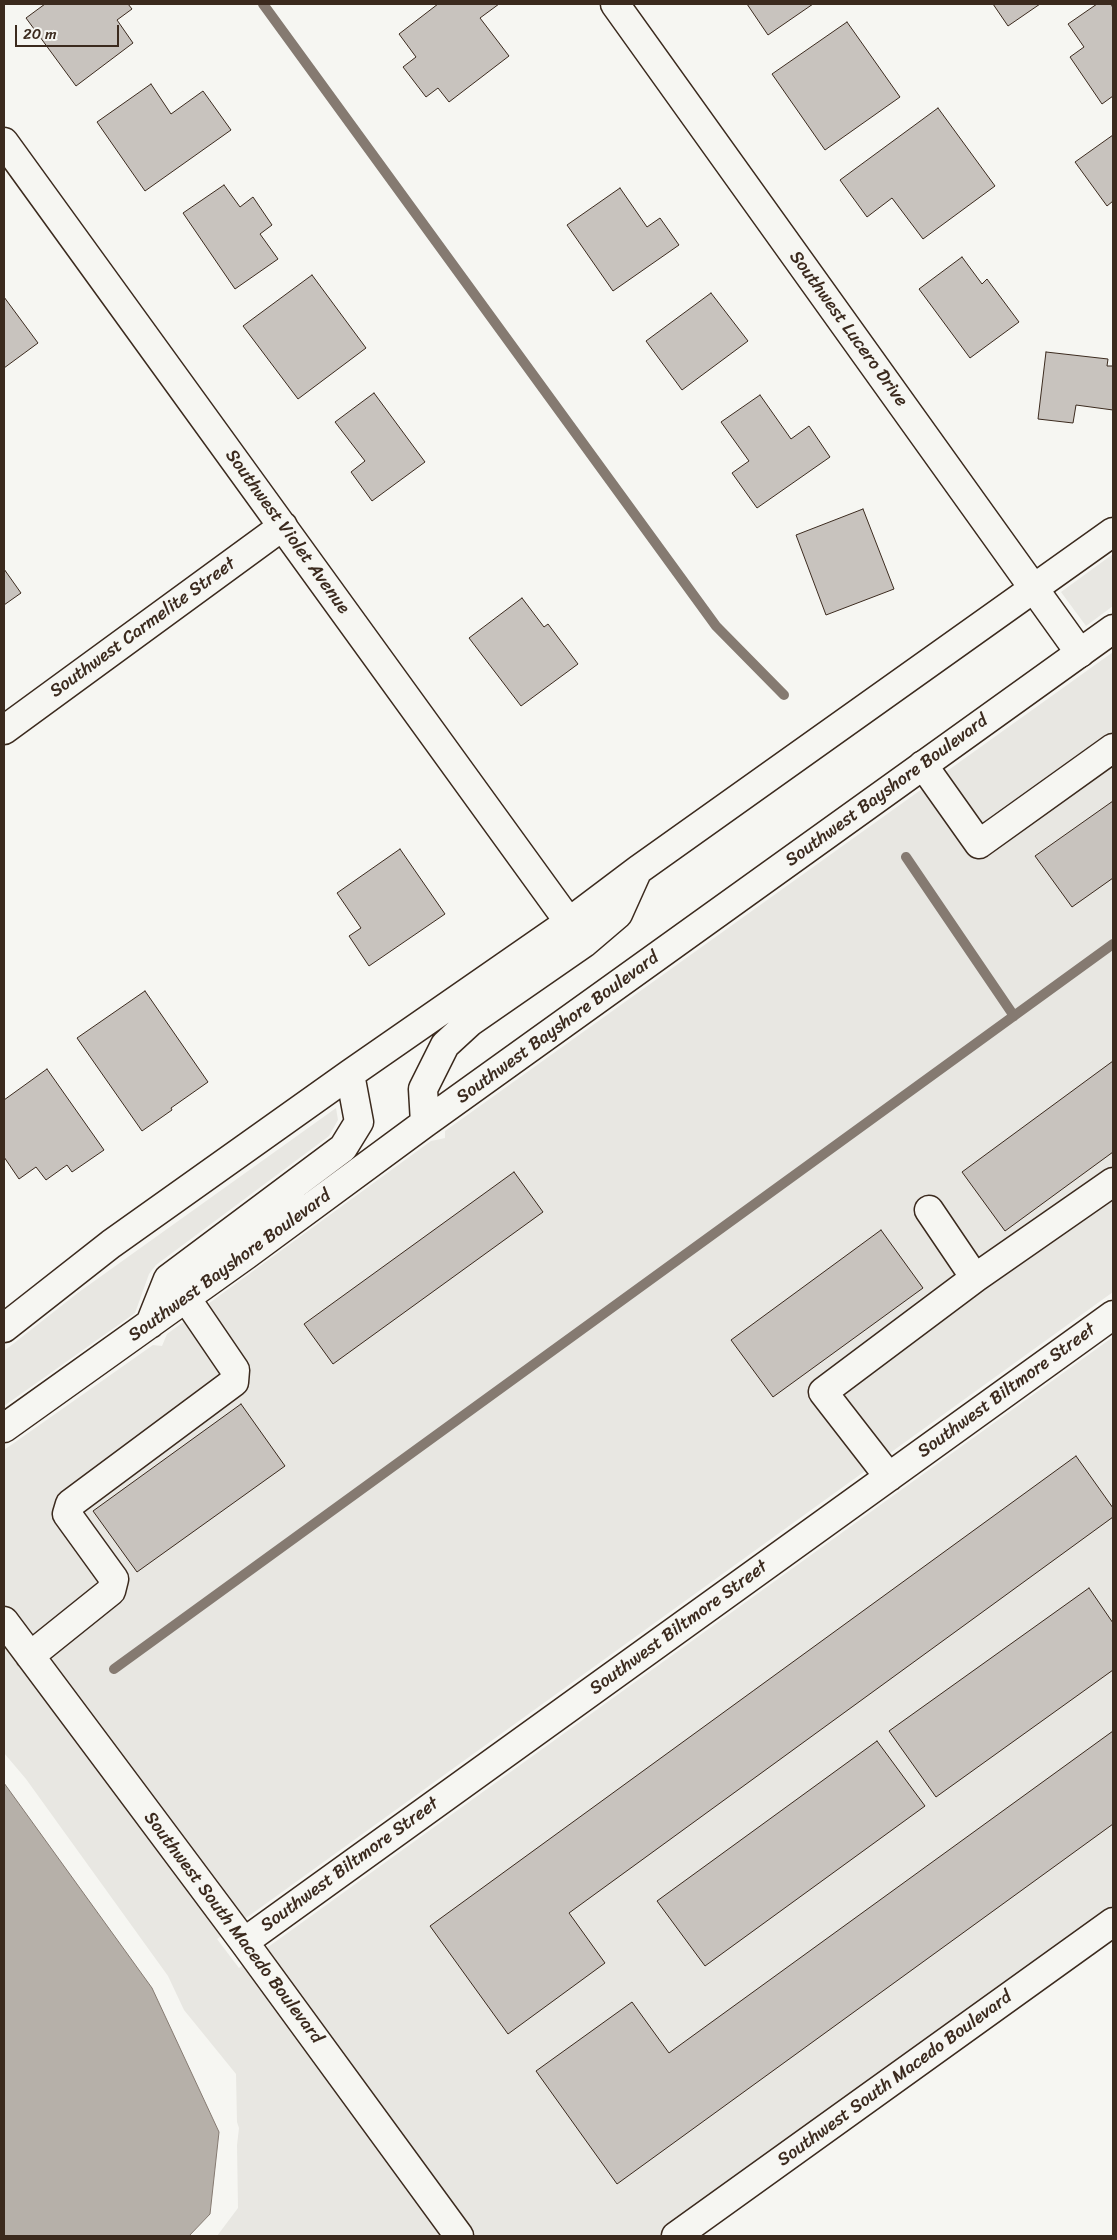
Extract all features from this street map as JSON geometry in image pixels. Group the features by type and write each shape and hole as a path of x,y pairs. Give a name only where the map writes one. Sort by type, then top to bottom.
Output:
{"street":[{"name":"Southwest Lucero Drive","path":"615,4 1080,653"},
{"name":"Southwest Violet Avenue","path":"4,142 569,922"},
{"name":"Southwest Carmelite Street","path":"4,730 283,526"},
{"path":"4,1328 110,1244 569,922 638,870 1113,532"},
{"name":"Southwest Bayshore Boulevard","path":"4,1428 1113,629"},
{"path":"923,765 979,844 1113,748"},
{"path":"425,1123 423,1089 445,1044 470,1022 584,943 618,914 638,870"},
{"path":"150,1324 168,1279 344,1148 359,1122 350,1074"},
{"path":"889,1476 823,1392 975,1278 1113,1182"},
{"path":"929,1210 975,1278"},
{"path":"30,1656 111,1591 114,1579 67,1514 70,1504 234,1382 236,1370 186,1298"},
{"name":"Southwest Biltmore Street","path":"244,1942 1113,1315"},
{"name":"Southwest South Macedo Boulevard","path":"4,1621 244,1942 459,2236"},
{"name":"Southwest South Macedo Boulevard","path":"676,2236 1113,1922"}],"shaded area":[{"path":"1113,554 1113,606 1086,626 1061,592"},
{"path":"1113,652 1113,1292 217,1939 239,1968 1113,1337 1113,1905 662,2236 217,2236 238,2208 237,2145 239,2128 237,2122 236,2074 184,2010 168,1976 26,1779 4,1753 4,1450 153,1345 162,1346 167,1334 431,1141 445,1138 445,1131"},
{"path":"336,1108 338,1120 329,1136 156,1265 149,1274 135,1313 4,1406 4,1351 79,1292"},
{"path":"4,1783 152,1988 219,2132 210,2214 189,2236 4,2236"}],"building":[{"path":"45,4 128,4 132,9 117,20 133,43 76,86 26,18"},
{"path":"438,4 499,4 480,18 509,56 449,102 438,88 426,97 403,67 416,57 399,34"},
{"path":"747,4 813,4 768,35"},
{"path":"993,4 1040,4 1008,26"},
{"path":"1097,4 1111,4 1113,8 1113,96 1102,104 1070,57 1084,47 1068,24"},
{"path":"847,22 900,97 825,150 772,74"},
{"path":"151,84 171,114 203,91 231,130 145,191 97,122"},
{"path":"938,108 995,186 923,239 892,198 867,217 840,180"},
{"path":"1113,135 1113,201 1107,206 1075,162"},
{"path":"224,185 240,207 253,197 272,225 260,234 278,259 235,289 183,213"},
{"path":"620,188 647,227 660,218 679,245 613,291 567,225"},
{"path":"962,257 982,284 987,279 1019,322 970,358 919,289"},
{"path":"312,275 366,348 298,399 243,326"},
{"path":"711,293 748,341 682,390 646,341"},
{"path":"4,297 38,343 4,368"},
{"path":"1046,352 1108,359 1107,366 1113,366 1113,410 1076,405 1073,423 1038,419"},
{"path":"374,393 425,462 372,501 351,472 365,461 335,422"},
{"path":"760,395 791,439 809,426 830,457 757,508 732,473 749,461 721,422"},
{"path":"863,509 894,589 826,615 796,535"},
{"path":"4,569 21,593 4,605"},
{"path":"522,598 544,627 548,624 578,664 521,706 469,638"},
{"path":"1113,801 1113,878 1072,907 1035,856"},
{"path":"400,849 445,914 369,966 349,936 361,928 337,893"},
{"path":"145,991 208,1082 142,1131 77,1038"},
{"path":"1113,1061 1113,1152 1005,1231 962,1172"},
{"path":"47,1069 104,1150 72,1172 67,1165 46,1180 36,1167 19,1179 4,1157 4,1100"},
{"path":"514,1172 543,1212 333,1364 304,1324"},
{"path":"881,1230 923,1288 773,1397 731,1340"},
{"path":"241,1404 285,1466 137,1572 93,1511"},
{"path":"1076,1456 1113,1508 1113,1517 569,1913 605,1963 508,2034 430,1926"},
{"path":"1089,1588 1113,1623 1113,1670 936,1797 889,1731"},
{"path":"1113,1731 1113,1824 617,2184 536,2071 632,2002 669,2053"},
{"path":"877,1741 925,1806 705,1966 657,1901"}],"waterway":[{"path":"263,4 716,626 784,695"},
{"path":"906,857 1014,1016"},
{"path":"114,1669 1113,944"}]}
